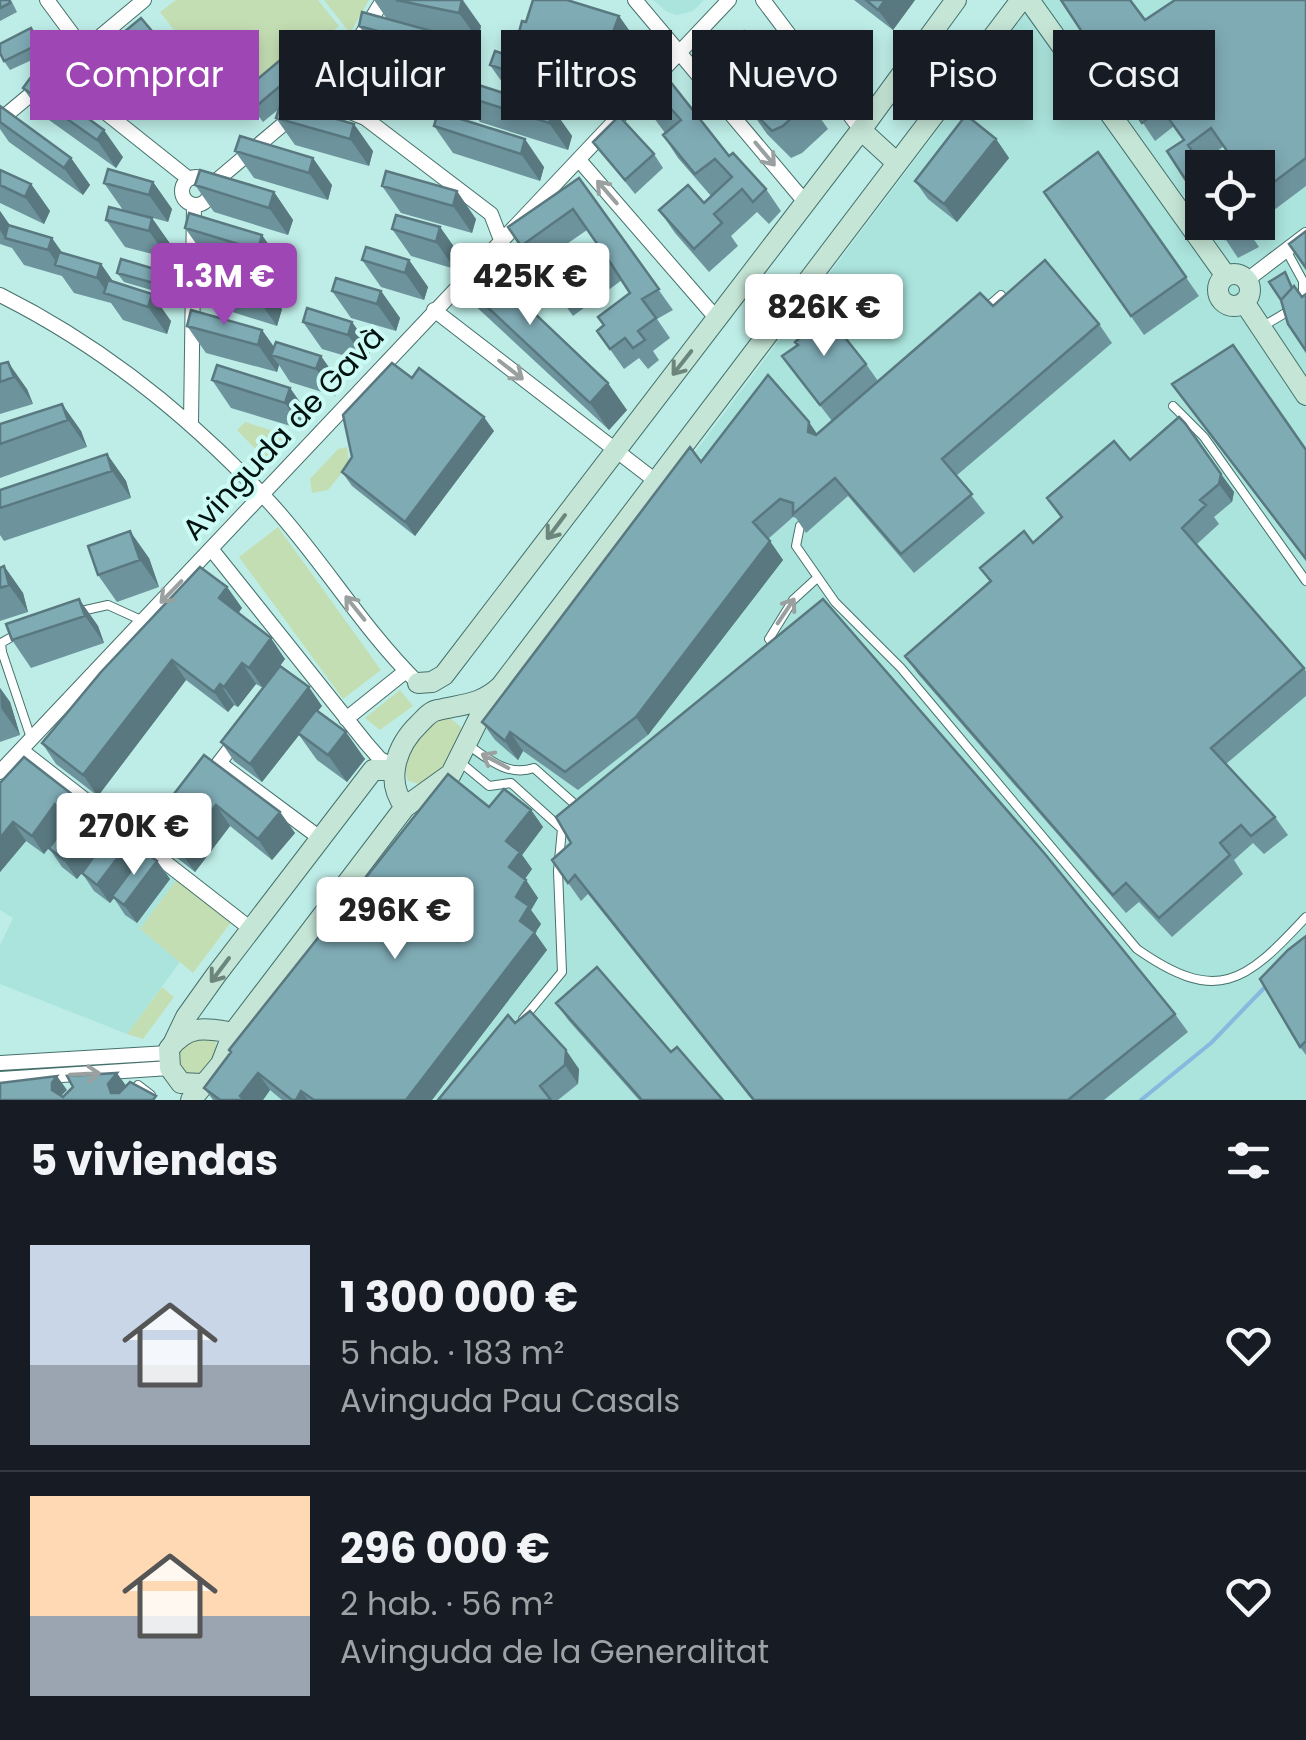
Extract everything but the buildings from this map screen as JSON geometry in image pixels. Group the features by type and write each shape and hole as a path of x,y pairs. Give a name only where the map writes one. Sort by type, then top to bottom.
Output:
{"street":[{"path":"47,0 69,30"},
{"path":"108,30 144,0"},
{"path":"364,30 382,0"},
{"path":"635,0 804,202"},
{"name":"Avinguda de Gavà","path":"0,772 729,0"},
{"path":"763,0 861,130 897,163"},
{"path":"346,719 412,677 432,682 444,675 956,0"},
{"path":"0,1079 181,1076 221,1064 225,1037 405,808 431,791 465,750 489,698 530,650 1021,0"},
{"path":"1029,0 1237,278"},
{"path":"0,96 6,116 30,95"},
{"path":"115,120 189,179 201,178 209,186"},
{"path":"194,206 206,201 209,186 288,120"},
{"path":"368,120 491,214 501,240"},
{"path":"579,160 717,319"},
{"path":"189,179 182,192 194,206"},
{"path":"190,423 194,206"},
{"path":"491,214 525,215"},
{"path":"1306,235 1237,278 1220,284 1221,298 1229,304 1244,302 1306,395"},
{"path":"0,295 104,357 190,423 262,495 442,710 461,714 468,726 465,750"},
{"path":"434,310 657,482"},
{"path":"212,550 346,719 395,773 402,791 413,796 431,791"},
{"path":"288,672 300,658"},
{"path":"405,808 400,802 395,773 409,734 442,710 489,698"},
{"path":"254,718 219,763 320,838"},
{"path":"26,744 251,929"},
{"path":"181,1076 186,1017 373,770 395,773"},
{"path":"181,1076 193,1028 225,1037"},
{"path":"0,1063 181,1076"}],"lane":[{"path":"1261,328 1292,309 1303,295 1302,281 1286,250"},
{"path":"972,320 1001,295"},
{"path":"1173,406 1204,438 1306,582"},
{"path":"800,526 796,546 835,602 901,668 1138,949 1170,972 1204,982 1244,976 1306,917"},
{"path":"777,648 769,639 793,600 817,578"},
{"path":"820,614 835,602"},
{"path":"61,618 102,604 142,621"},
{"path":"26,744 1,643 32,628"},
{"path":"762,661 792,637"},
{"path":"465,750 500,767 522,772 534,768 578,808"},
{"path":"465,750 489,786 511,783 562,829"},
{"path":"515,1029 562,972 558,870 562,829 578,808 594,797"},
{"path":"125,1100 138,1085 151,1095"}],"shaded area":[{"path":"653,0 704,0 693,11 677,15"},
{"path":"1035,0 1306,0 1306,1100 264,1100 237,1061 945,120 1033,120 1033,30 1012,30"},
{"path":"35,768 177,879 140,929 180,962 127,1034 0,984 0,945 13,918 0,910 0,810"}],"green space":[{"path":"176,0 318,0 339,26 334,30 279,30 279,72 259,88 259,30 174,30 160,12"},
{"path":"324,0 369,0 352,30 348,30"},
{"path":"245,422 292,437 279,452 264,458 237,430"},
{"path":"347,447 349,464 328,490 312,493 310,479 338,449"},
{"path":"278,527 381,670 343,699 239,557"},
{"path":"400,690 413,706 380,730 365,718"},
{"path":"449,717 461,727 453,753 420,784 408,781 407,761 415,741 431,725"},
{"path":"177,879 232,921 193,973 140,929"},
{"path":"162,987 174,997 143,1039 127,1034"},
{"path":"192,1038 215,1040 216,1050 200,1075 184,1075 180,1054"}],"waterway":[{"path":"1141,1100 1211,1043 1266,986"}]}
